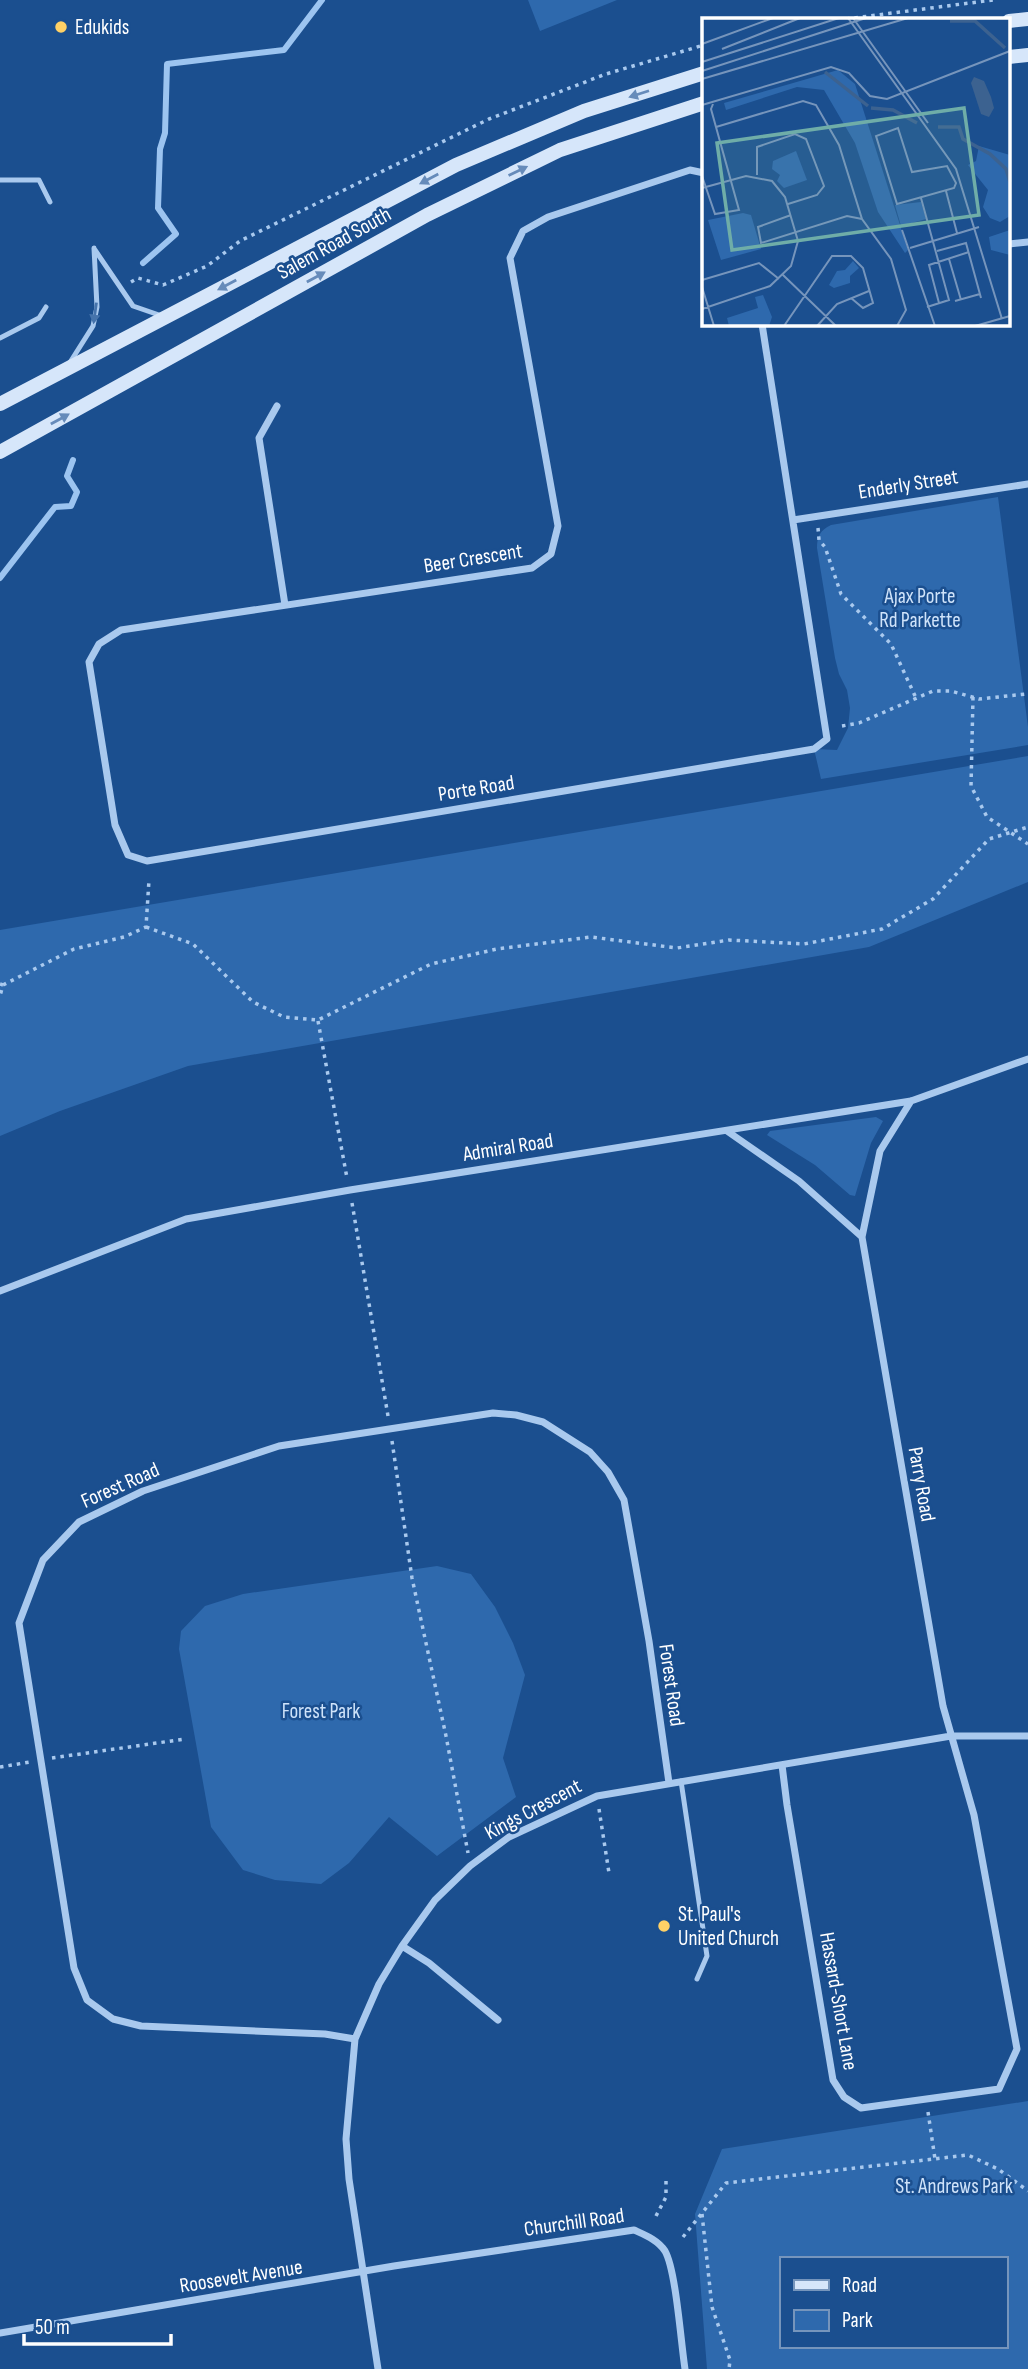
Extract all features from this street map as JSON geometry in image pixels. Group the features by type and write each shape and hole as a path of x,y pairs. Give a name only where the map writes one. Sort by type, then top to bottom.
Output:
{"main road":[{"path":"1010,22 1028,19"},
{"path":"1010,57 1028,55"},
{"name":"Salem Road South","path":"0,404 456,165 584,111 702,74"},
{"name":"Salem Road South","path":"0,452 427,215 560,150 702,104"}],"street":[{"name":"Beer Crescent","path":"128,855 115,825 89,662 99,644 121,630 532,568 551,554 558,526 510,258 523,231 548,217 690,170 702,173"},
{"path":"1010,244 1028,242"},
{"path":"762,326 793,520"},
{"path":"277,406 259,438 285,605"},
{"name":"Enderly Street","path":"793,520 1028,484"},
{"name":"Porte Road","path":"128,855 147,861 814,749 827,739 793,520"},
{"name":"Admiral Road","path":"0,1290 186,1219 350,1189 911,1101 1028,1059"},
{"name":"Parry Road","path":"911,1101 880,1150 862,1237 943,1706 951,1736"},
{"path":"727,1131 799,1181 862,1237"},
{"name":"Forest Road","path":"355,2039 325,2034 141,2025 113,2019 87,2000 74,1968 19,1623 43,1560 79,1522 143,1491 279,1446 493,1413 516,1415 543,1422 590,1452 608,1472 624,1500 649,1641 668,1783"},
{"name":"Kings Crescent","path":"378,2369 349,2179 346,2139 355,2039 379,1984 402,1945 435,1900 470,1866 509,1837 597,1796 951,1736 1028,1736"},
{"name":"Hassard-Short Lane","path":"782,1765 833,2080 844,2097 861,2108 999,2088 1017,2049 974,1815 951,1736"},
{"path":"402,1945 429,1963 498,2020"},
{"name":"Churchill Road","path":"363,2273 634,2230 652,2239 665,2252 674,2287 684,2369"},
{"name":"Roosevelt Avenue","path":"0,2333 363,2273"}],"lane":[{"path":"0,180 39,180 50,202"},
{"path":"66,370 93,326 97,307 94,248 133,306 165,317"},
{"path":"0,338 39,318 46,307"},
{"path":"681,1781 707,1956 696,1979"}],"path":[{"path":"854,18 993,0"},
{"path":"121,289 138,278 163,285 207,266 240,241 489,119 606,74 702,46"},
{"path":"816,516 819,540 825,547 841,594 891,644 916,698"},
{"path":"842,726 859,723 933,691 951,691 979,699 1027,694"},
{"path":"974,697 971,786 987,817 1028,844"},
{"path":"0,996 2,984 75,949 124,937 146,927 193,944 253,1002 284,1017 318,1020 431,964 497,949 591,937 677,948 729,940 804,944 882,929 933,899 989,839 1028,827"},
{"path":"146,927 149,880"},
{"path":"318,1020 350,1189 412,1578 446,1736 470,1866"},
{"path":"0,1767 184,1739"},
{"path":"597,1796 608,1873"},
{"path":"926,2099 935,2159"},
{"path":"683,2237 726,2183 968,2155 998,2169 1028,2191"},
{"path":"656,2216 666,2197 666,2176"},
{"path":"702,2213 712,2306 730,2360 729,2369"}],"green space":[{"path":"528,0 617,0 540,31"},
{"name":"Ajax Porte Rd Parkette","path":"998,497 1028,727 1028,745 821,779 814,749 837,750 848,728 850,708 847,690 835,658 817,548 820,534 831,525"},
{"path":"1028,756 1028,882 869,947 188,1066 60,1111 0,1136 0,930"},
{"path":"876,1117 883,1121 871,1143 855,1196 850,1195 815,1165 767,1135 770,1131"},
{"name":"Forest Park","path":"437,1566 471,1574 495,1607 525,1675 503,1758 516,1797 437,1856 389,1817 349,1863 321,1884 275,1880 243,1870 211,1827 179,1649 181,1631 205,1606 243,1594"},
{"name":"St. Andrews Park","path":"1028,2101 1028,2369 707,2369 695,2214 722,2149"}],"waterway":[{"path":"143,263 176,234 158,208 160,149 165,133 167,64 284,50 322,0"},
{"path":"0,578 55,507 71,506 77,492 67,476 73,460"}],"place":[{"name":"Edukids","path":"61,27"},
{"name":"St. Paul's United Church","path":"664,1926"}]}
